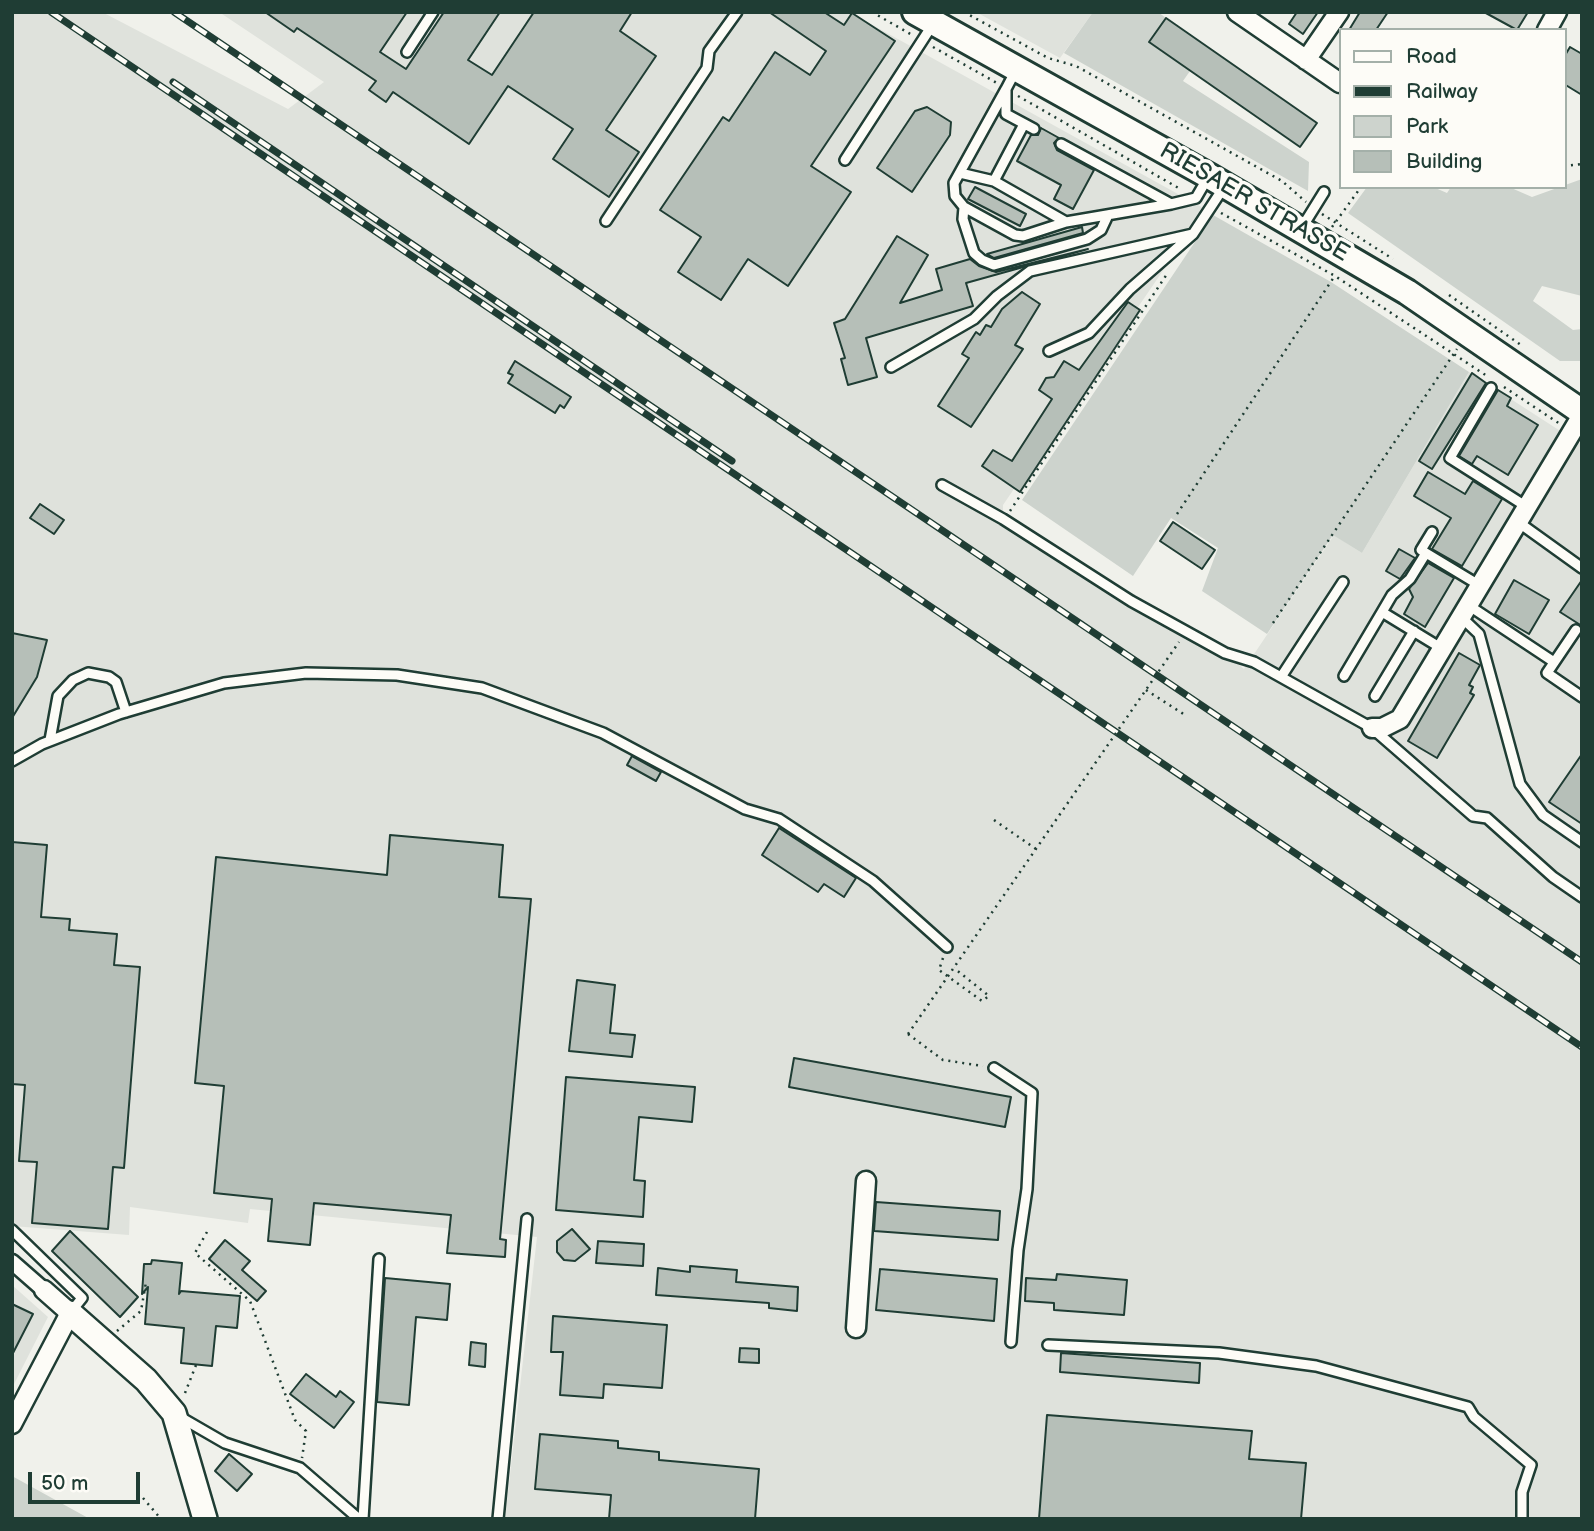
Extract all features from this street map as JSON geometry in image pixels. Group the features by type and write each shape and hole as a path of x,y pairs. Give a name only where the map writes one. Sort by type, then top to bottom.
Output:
{"main road":[{"name":"RIESAER STRASSE","path":"924,25 1011,78 1217,181 1308,219 1341,267 1468,331 1578,419"}],"street":[{"path":"1237,12 1338,82"},
{"path":"1306,60 1339,12"},
{"path":"1548,28 1558,12"},
{"path":"1372,728 1382,728 1401,719 1578,419"},
{"path":"856,1328 866,1181"},
{"path":"12,1262 146,1380 179,1403 205,1519"},
{"path":"12,1424 70,1313"}],"lane":[{"path":"407,52 433,12"},
{"path":"606,221 706,68 709,51 737,12"},
{"path":"845,160 924,25"},
{"path":"1011,78 1006,114 1034,129"},
{"path":"1011,78 954,183 955,196 964,207 1015,235 1023,236 1066,222 1196,198 1217,181"},
{"path":"994,181 1024,124"},
{"path":"1060,144 1171,204"},
{"path":"960,173 994,181 1066,222"},
{"path":"1049,351 1089,333 1130,289 1193,234 1211,207 1217,181"},
{"path":"1308,219 1324,192"},
{"path":"964,207 963,219 974,253 994,265 1087,239 1101,230 1108,215"},
{"path":"891,367 974,319 997,296 1030,271 1193,234"},
{"path":"1491,388 1450,458 1523,514 1582,568"},
{"path":"942,485 1003,519 1131,601 1225,653 1254,662 1372,728 1473,816 1487,818 1553,877 1582,897"},
{"path":"1432,532 1421,550 1479,585"},
{"path":"1343,676 1392,595 1410,579 1426,553"},
{"path":"1281,677 1343,582"},
{"path":"1463,610 1554,662"},
{"path":"1463,610 1479,634 1520,784 1527,799 1543,815 1582,842"},
{"path":"1382,612 1441,648"},
{"path":"1576,630 1547,673 1582,697"},
{"path":"1375,696 1414,631"},
{"path":"50,740 58,696 73,680 88,673 116,682 126,712"},
{"path":"12,761 50,740 126,712 224,683 306,673 397,675 482,688 603,733 745,809 779,819 873,881 947,947"},
{"path":"994,1068 1032,1093 1027,1189 1018,1250 1011,1342"},
{"path":"498,1519 527,1219"},
{"path":"12,1230 82,1298 70,1313"},
{"path":"361,1519 379,1259"},
{"path":"1048,1345 1219,1353 1316,1366 1468,1407 1531,1465 1522,1492 1522,1519"},
{"path":"179,1403 225,1443 300,1468 361,1519"}],"path":[{"path":"872,12 924,25 1196,198"},
{"path":"964,12 1048,58 1076,66 1282,181 1308,219 1335,222 1360,189"},
{"path":"1211,207 1341,267 1454,354 1578,419"},
{"path":"1017,502 1173,264"},
{"path":"1177,514 1341,267"},
{"path":"1273,623 1468,331"},
{"path":"994,1068 943,1060 908,1034 1179,642"},
{"path":"1146,690 1185,715"},
{"path":"994,820 1036,849"},
{"path":"947,947 939,970 982,1001 989,996 954,968"},
{"path":"207,1232 195,1253 250,1301 295,1420 306,1431 300,1468"},
{"path":"117,1331 141,1311 146,1282"},
{"path":"179,1403 196,1365"},
{"path":"143,1497 161,1519"}],"shaded area":[{"path":"12,12 102,12 288,109 324,82 219,12 849,12 1205,209 1003,505 1003,519 1225,653 1244,669 1334,535 1362,553 1469,372 1582,445 1582,1519 505,1519 537,1237 250,1209 248,1223 130,1207 129,1235 12,1226"},
{"path":"976,12 1093,12 1060,58"},
{"path":"12,1285 48,1317 12,1388"}],"green space":[{"path":"1093,12 1158,12 1166,18 1149,42 1190,71 1183,81 1309,162 1308,191 1064,53"},
{"path":"1582,179 1582,296 1542,286 1533,301 1573,330 1582,329 1582,361 1560,361 1348,213 1366,189 1438,189 1447,193 1450,189 1514,189 1532,197 1554,189 1566,189 1566,185"},
{"path":"1213,215 1331,282 1469,372 1362,553 1333,535 1267,634 1202,591 1218,548 1171,518 1133,576 1022,500"},
{"path":"12,1476 90,1519 12,1519"}],"building":[{"path":"265,12 407,12 380,52 406,69 444,12 500,12 468,60 492,75 534,12 632,12 620,31 656,56 606,130 639,152 609,197 553,159 573,129 508,86 469,144 393,92 386,102 369,90 376,81 297,28 294,32"},
{"path":"769,12 824,12 844,25 852,13 895,41 811,166 851,192 788,286 748,259 721,300 678,272 701,237 660,210 723,117 729,121 775,52 810,75 826,51"},
{"path":"1297,12 1318,12 1303,34 1289,24"},
{"path":"1360,12 1388,12 1377,28 1350,28"},
{"path":"1484,12 1528,12 1518,28"},
{"path":"1166,18 1317,123 1300,147 1149,42"},
{"path":"1570,47 1582,54 1582,95 1566,85 1566,54"},
{"path":"927,107 951,122 950,135 912,192 877,168 915,111"},
{"path":"1041,128 1059,138 1054,143 1057,150 1094,170 1073,209 1054,199 1061,185 1017,161 1031,135 1038,135"},
{"path":"975,187 1026,214 1020,226 968,199"},
{"path":"1082,227 1083,233 994,258 987,254"},
{"path":"897,236 928,255 900,303 942,290 936,269 970,259 979,266 996,272 1088,249 966,283 973,306 866,338 877,377 848,385 841,359 845,358 834,323 845,319"},
{"path":"1022,292 1040,304 1015,345 1023,349 971,427 938,406 969,358 962,354 976,332 980,335 986,325 991,327 1002,309"},
{"path":"1128,302 1140,310 1020,492 982,466 993,450 1012,461 1052,399 1039,390 1046,378 1054,377 1064,361 1079,370"},
{"path":"515,361 571,397 564,408 560,405 555,413 508,383 513,375 508,373"},
{"path":"1472,373 1486,383 1432,469 1419,461"},
{"path":"1498,390 1511,398 1507,406 1538,425 1508,475 1477,456 1472,464 1459,456"},
{"path":"1428,472 1465,494 1473,481 1502,499 1462,566 1432,549 1451,518 1414,496"},
{"path":"40,504 64,520 54,534 30,518"},
{"path":"1173,522 1215,550 1202,569 1160,541"},
{"path":"1399,549 1415,558 1400,579 1386,571"},
{"path":"1428,563 1454,578 1425,627 1404,614 1413,597 1409,589"},
{"path":"1514,580 1549,600 1529,634 1495,614"},
{"path":"1582,580 1582,626 1560,612"},
{"path":"12,633 47,640 37,677 12,718"},
{"path":"1459,653 1480,665 1469,685 1473,687 1470,693 1474,695 1437,758 1408,741"},
{"path":"1582,754 1582,824 1549,802"},
{"path":"632,756 661,772 656,781 627,765"},
{"path":"779,828 856,878 844,897 824,884 818,892 762,855"},
{"path":"390,835 503,845 499,897 531,899 500,1239 506,1240 505,1257 447,1253 451,1215 314,1203 310,1245 268,1241 272,1199 214,1193 224,1086 195,1083 216,857 387,875"},
{"path":"12,842 47,845 41,917 70,919 69,930 117,934 114,965 140,967 124,1168 113,1167 108,1229 32,1223 37,1162 19,1161 25,1085 12,1084"},
{"path":"577,980 615,985 610,1033 635,1035 632,1057 569,1051"},
{"path":"794,1058 1011,1097 1005,1127 789,1087"},
{"path":"566,1077 695,1087 692,1122 639,1117 634,1180 645,1181 643,1217 556,1210"},
{"path":"876,1202 1000,1211 998,1240 874,1231"},
{"path":"572,1229 590,1249 575,1261 564,1260 557,1252 557,1241"},
{"path":"70,1231 138,1297 120,1317 52,1251"},
{"path":"225,1240 250,1261 242,1270 266,1291 257,1301 209,1259"},
{"path":"598,1241 644,1244 643,1266 596,1263"},
{"path":"152,1260 182,1263 179,1294 181,1291 240,1296 237,1328 216,1326 212,1366 181,1363 184,1328 145,1324 148,1287 142,1294 144,1264 151,1264"},
{"path":"690,1266 737,1270 736,1282 798,1287 797,1311 769,1308 769,1303 656,1295 658,1268 690,1272"},
{"path":"880,1269 997,1279 994,1321 876,1310"},
{"path":"1057,1274 1127,1280 1124,1315 1054,1310 1054,1303 1025,1301 1026,1278 1056,1280"},
{"path":"385,1278 450,1284 447,1320 416,1317 409,1405 377,1402"},
{"path":"12,1304 33,1314 12,1355"},
{"path":"553,1316 667,1325 662,1388 604,1384 603,1398 560,1395 563,1352 551,1352"},
{"path":"471,1342 486,1344 485,1367 469,1365"},
{"path":"740,1348 759,1349 759,1363 739,1362"},
{"path":"1061,1353 1200,1363 1199,1383 1060,1372"},
{"path":"306,1374 336,1397 340,1391 354,1402 334,1428 290,1394"},
{"path":"1047,1415 1252,1431 1249,1459 1306,1463 1301,1519 1039,1519"},
{"path":"540,1434 618,1441 618,1448 659,1452 659,1460 759,1469 755,1519 609,1519 611,1495 535,1489"},
{"path":"229,1454 252,1474 237,1491 215,1471"}],"railway":[{"path":"51,12 1582,1047"},
{"path":"174,12 1582,962"},
{"path":"173,82 732,461"}]}
